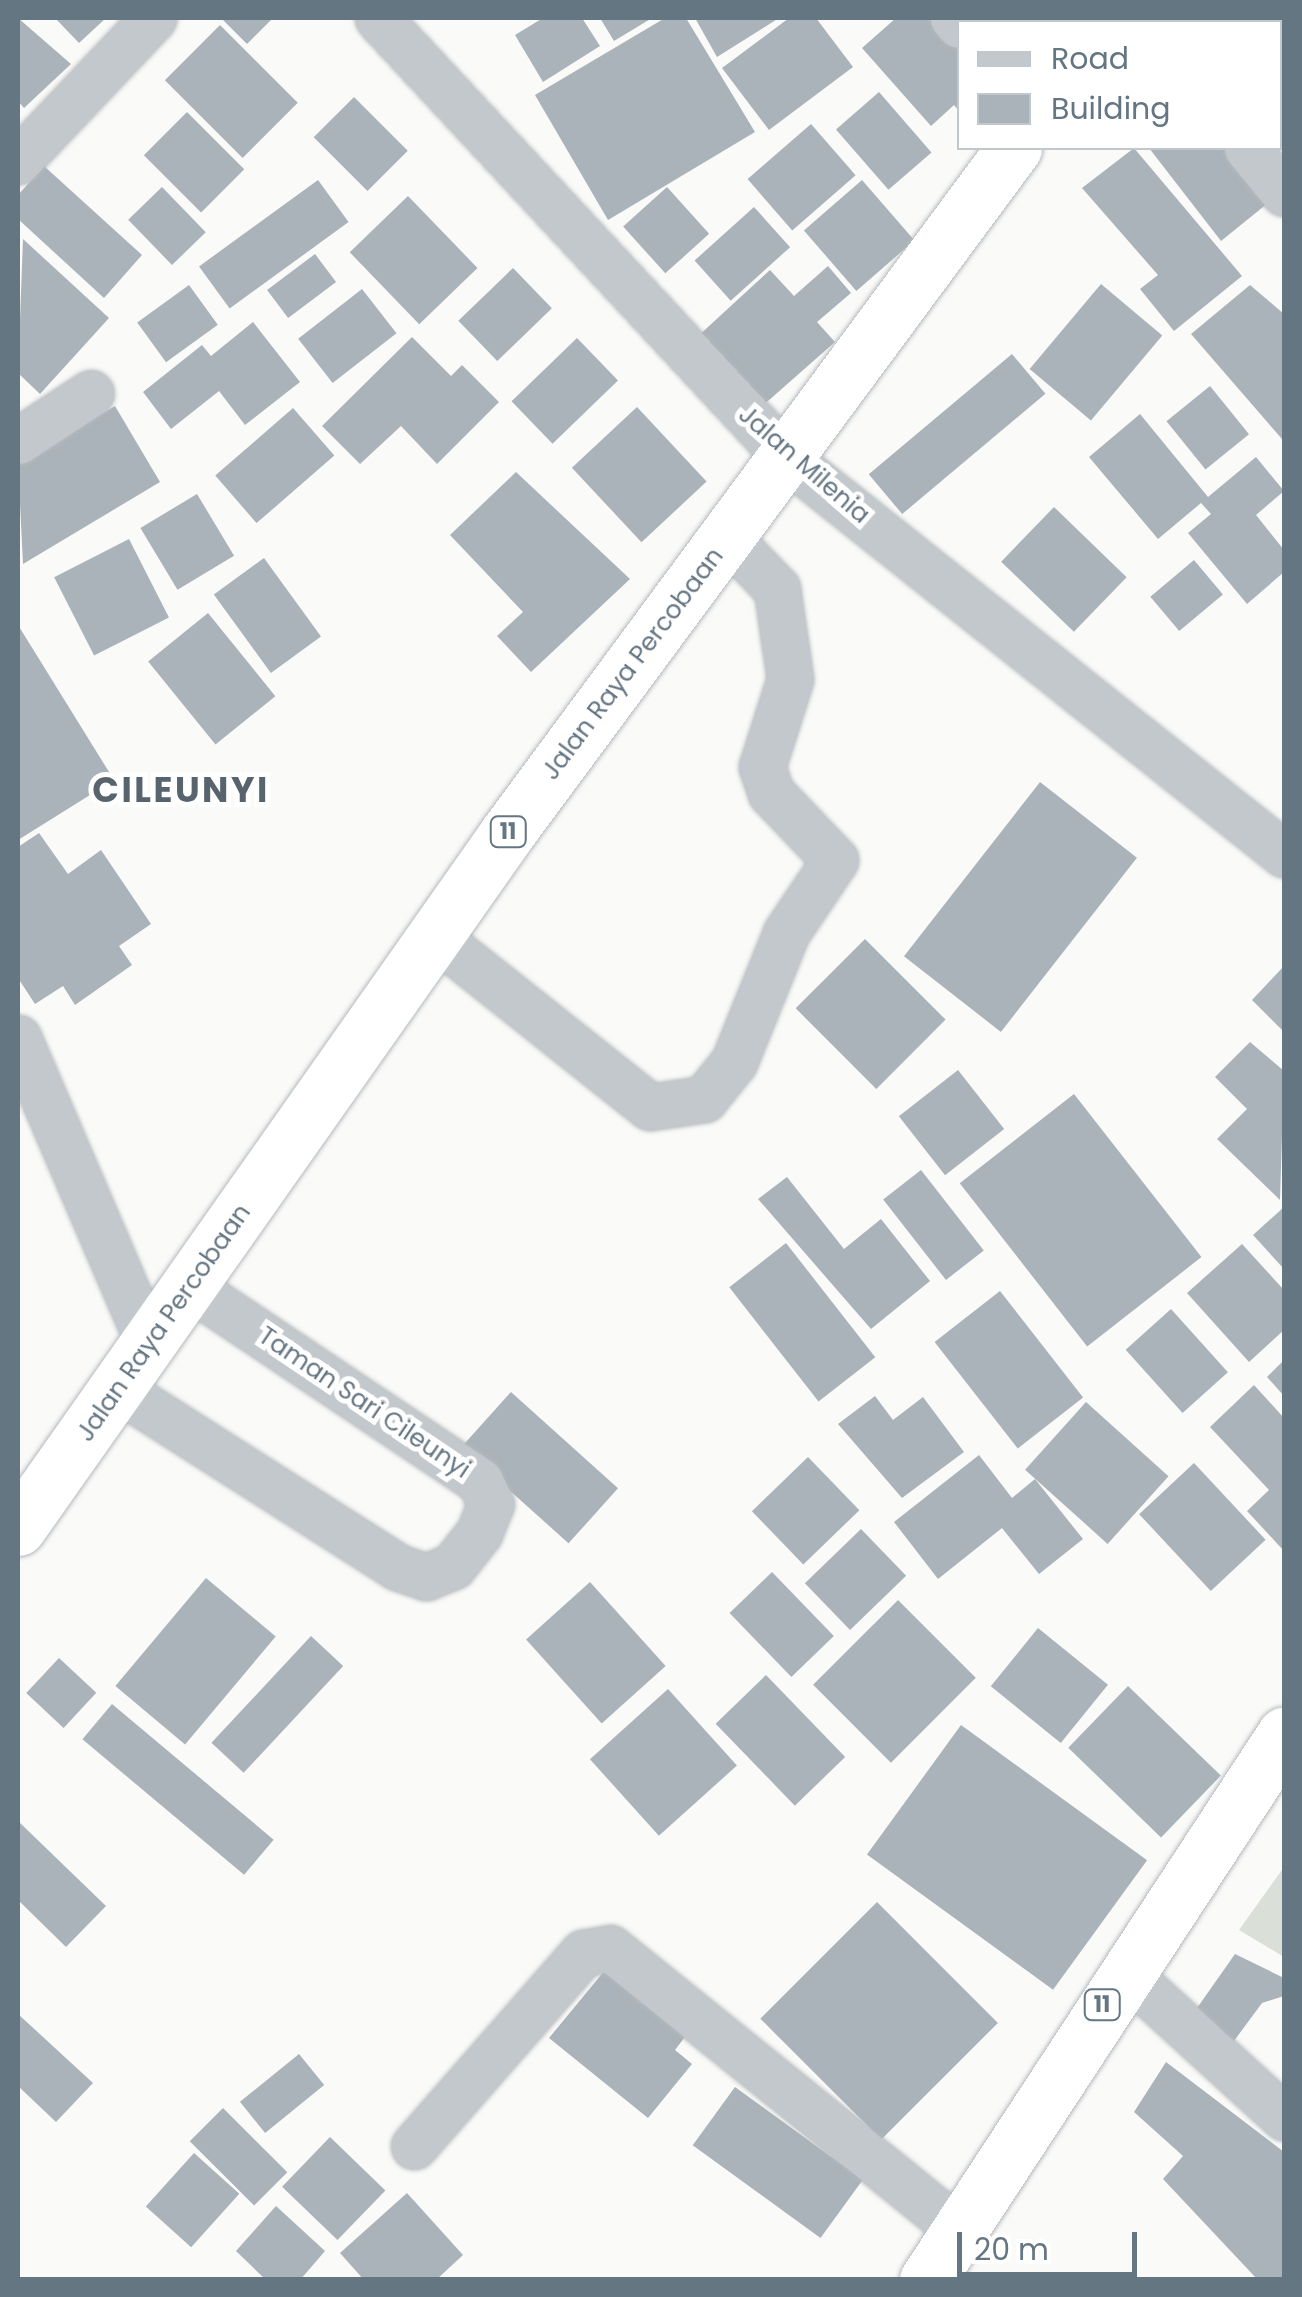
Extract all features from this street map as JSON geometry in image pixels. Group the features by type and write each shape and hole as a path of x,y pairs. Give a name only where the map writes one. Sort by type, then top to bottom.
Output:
{"highway":[{"name":"Jalan Raya Percobaan","path":"18,1528 436,937 1013,150"},
{"name":"11","path":"928,2280 1124,1971 1284,1736"}],"street":[{"path":"18,161 153,18"},
{"name":"Jalan Milenia","path":"378,18 789,460 1284,854"},
{"path":"1248,150 1284,193"},
{"path":"18,440 90,393"},
{"path":"436,937 650,1107 704,1099 734,1062 777,950 835,860 771,793 762,768 790,679 786,646 777,589 727,537"},
{"path":"18,1038 149,1343"},
{"name":"Taman Sari Cileunyi","path":"118,1389 397,1567 426,1578 453,1566 478,1533 492,1504 480,1481 189,1286"},
{"path":"414,2146 583,1953 610,1948 958,2230"},
{"path":"1124,1971 1284,2117"}],"shaded area":[{"path":"1284,1867 1284,1957 1239,1930"}],"building":[{"path":"18,18 71,64 24,108 18,101"},
{"path":"55,18 106,18 79,43"},
{"path":"221,18 273,18 247,44"},
{"path":"543,18 582,18 600,46 543,82 515,35"},
{"path":"600,18 652,18 614,41"},
{"path":"665,18 686,18 755,132 608,220 535,95"},
{"path":"695,18 779,18 717,57"},
{"path":"789,18 816,18 853,67 769,130 722,68"},
{"path":"896,18 939,18 957,39 957,109 954,105 931,126 862,48"},
{"path":"989,18 1086,20 991,20"},
{"path":"1284,22 1284,110 1282,106"},
{"path":"220,25 298,103 243,158 165,80"},
{"path":"879,92 931,152 888,190 836,129"},
{"path":"354,97 408,151 367,191 314,137"},
{"path":"187,112 244,169 201,212 144,155"},
{"path":"811,124 856,175 792,230 748,179"},
{"path":"1136,150 1242,276 1174,331 1140,289 1158,275 1082,188"},
{"path":"1151,150 1229,150 1273,199 1221,241"},
{"path":"44,166 142,255 104,298 18,219 18,195"},
{"path":"318,180 349,222 230,308 199,266"},
{"path":"862,180 914,240 856,291 804,231"},
{"path":"162,187 206,232 172,265 128,220"},
{"path":"667,187 709,234 665,273 623,226"},
{"path":"408,196 477,268 419,324 350,252"},
{"path":"754,207 790,247 731,301 695,261"},
{"path":"23,239 109,318 40,394 18,373"},
{"path":"315,254 336,282 288,318 267,290"},
{"path":"828,266 851,293 817,322 835,342 759,409 696,338 770,270 794,296"},
{"path":"513,268 552,308 497,361 458,321"},
{"path":"1101,284 1162,335 1091,420 1030,369"},
{"path":"189,285 218,325 166,362 137,323"},
{"path":"1250,285 1284,314 1282,439 1191,334"},
{"path":"362,289 396,333 333,383 298,339"},
{"path":"253,322 300,382 245,425 219,391 171,429 143,392 202,345 211,356"},
{"path":"412,337 451,376 462,365 499,402 437,464 401,426 360,464 322,426"},
{"path":"577,338 618,380 553,444 512,401"},
{"path":"1012,354 1045,394 902,514 869,474"},
{"path":"1210,386 1249,434 1205,469 1166,421"},
{"path":"115,406 160,482 23,564 18,463"},
{"path":"637,407 707,482 641,542 572,468"},
{"path":"293,408 334,456 257,523 215,476"},
{"path":"1140,414 1208,497 1256,457 1284,491 1256,515 1284,550 1284,572 1247,604 1188,533 1211,514 1201,503 1158,539 1089,457"},
{"path":"516,472 630,579 531,672 497,636 523,612 450,535"},
{"path":"197,494 234,556 178,590 140,528"},
{"path":"1054,507 1127,577 1074,632 1001,562"},
{"path":"129,539 169,617 94,656 54,577"},
{"path":"264,558 321,636 271,673 214,594"},
{"path":"1194,560 1223,594 1179,631 1150,597"},
{"path":"208,613 275,696 215,745 148,661"},
{"path":"18,625 114,780 18,840"},
{"path":"1040,782 1137,858 1001,1032 904,956"},
{"path":"39,833 68,874 101,850 151,924 119,946 132,965 75,1005 63,986 35,1004 18,978 18,847"},
{"path":"865,939 946,1020 876,1089 796,1008"},
{"path":"1284,966 1284,1032 1252,1000"},
{"path":"1250,1042 1284,1071 1280,1200 1217,1139 1247,1109 1215,1077"},
{"path":"958,1070 1004,1129 945,1175 899,1116"},
{"path":"1074,1094 1201,1257 1087,1346 960,1183"},
{"path":"921,1170 984,1250 946,1280 883,1200"},
{"path":"787,1177 844,1249 881,1219 930,1281 871,1329 758,1199"},
{"path":"1284,1207 1284,1269 1253,1235"},
{"path":"786,1243 875,1357 819,1402 729,1287"},
{"path":"1242,1244 1284,1290 1284,1330 1249,1362 1187,1293"},
{"path":"1000,1291 1083,1397 1018,1448 935,1342"},
{"path":"1171,1309 1228,1372 1183,1413 1126,1350"},
{"path":"1284,1360 1284,1396 1267,1377"},
{"path":"1254,1385 1284,1418 1284,1551 1247,1511 1269,1490 1210,1427"},
{"path":"511,1392 618,1488 568,1543 461,1447"},
{"path":"875,1396 893,1420 923,1397 964,1452 902,1498 838,1424"},
{"path":"1086,1402 1168,1476 1108,1544 1025,1470"},
{"path":"979,1455 1012,1498 1035,1479 1083,1539 1039,1574 1002,1528 938,1579 894,1522"},
{"path":"808,1457 859,1510 803,1564 752,1511"},
{"path":"1194,1463 1266,1540 1211,1591 1139,1514"},
{"path":"861,1529 906,1576 850,1630 805,1583"},
{"path":"772,1572 834,1636 791,1677 730,1613"},
{"path":"206,1578 276,1636 185,1745 115,1686"},
{"path":"590,1582 666,1666 602,1724 526,1640"},
{"path":"898,1600 976,1678 891,1763 813,1685"},
{"path":"1038,1628 1108,1685 1061,1743 991,1686"},
{"path":"311,1636 343,1666 244,1773 211,1743"},
{"path":"59,1658 96,1693 64,1728 26,1693"},
{"path":"766,1675 845,1757 795,1806 716,1724"},
{"path":"1128,1686 1221,1776 1161,1837 1068,1748"},
{"path":"668,1689 737,1766 659,1836 590,1759"},
{"path":"112,1704 274,1840 244,1875 82,1739"},
{"path":"961,1725 1147,1860 1053,1990 867,1854"},
{"path":"18,1821 106,1906 66,1947 18,1900"},
{"path":"877,1902 998,2023 881,2140 760,2019"},
{"path":"1235,1954 1284,1978 1284,1996 1262,2003 1231,2045 1190,2018"},
{"path":"610,1964 691,2029 675,2050 692,2064 648,2118 549,2038"},
{"path":"18,2014 93,2083 56,2122 18,2086"},
{"path":"299,2054 324,2085 265,2133 240,2102"},
{"path":"1166,2062 1284,2152 1284,2280 1257,2279 1163,2179 1183,2156 1134,2112"},
{"path":"735,2087 863,2180 821,2238 693,2145"},
{"path":"223,2108 287,2172 254,2206 190,2141"},
{"path":"330,2137 385,2190 337,2240 282,2187"},
{"path":"194,2153 239,2194 191,2247 146,2207"},
{"path":"407,2193 463,2255 436,2280 364,2280 340,2253"},
{"path":"276,2206 325,2251 300,2280 266,2280 236,2251"}],"district":[{"name":"CILEUNYI","path":"181,790"}]}
